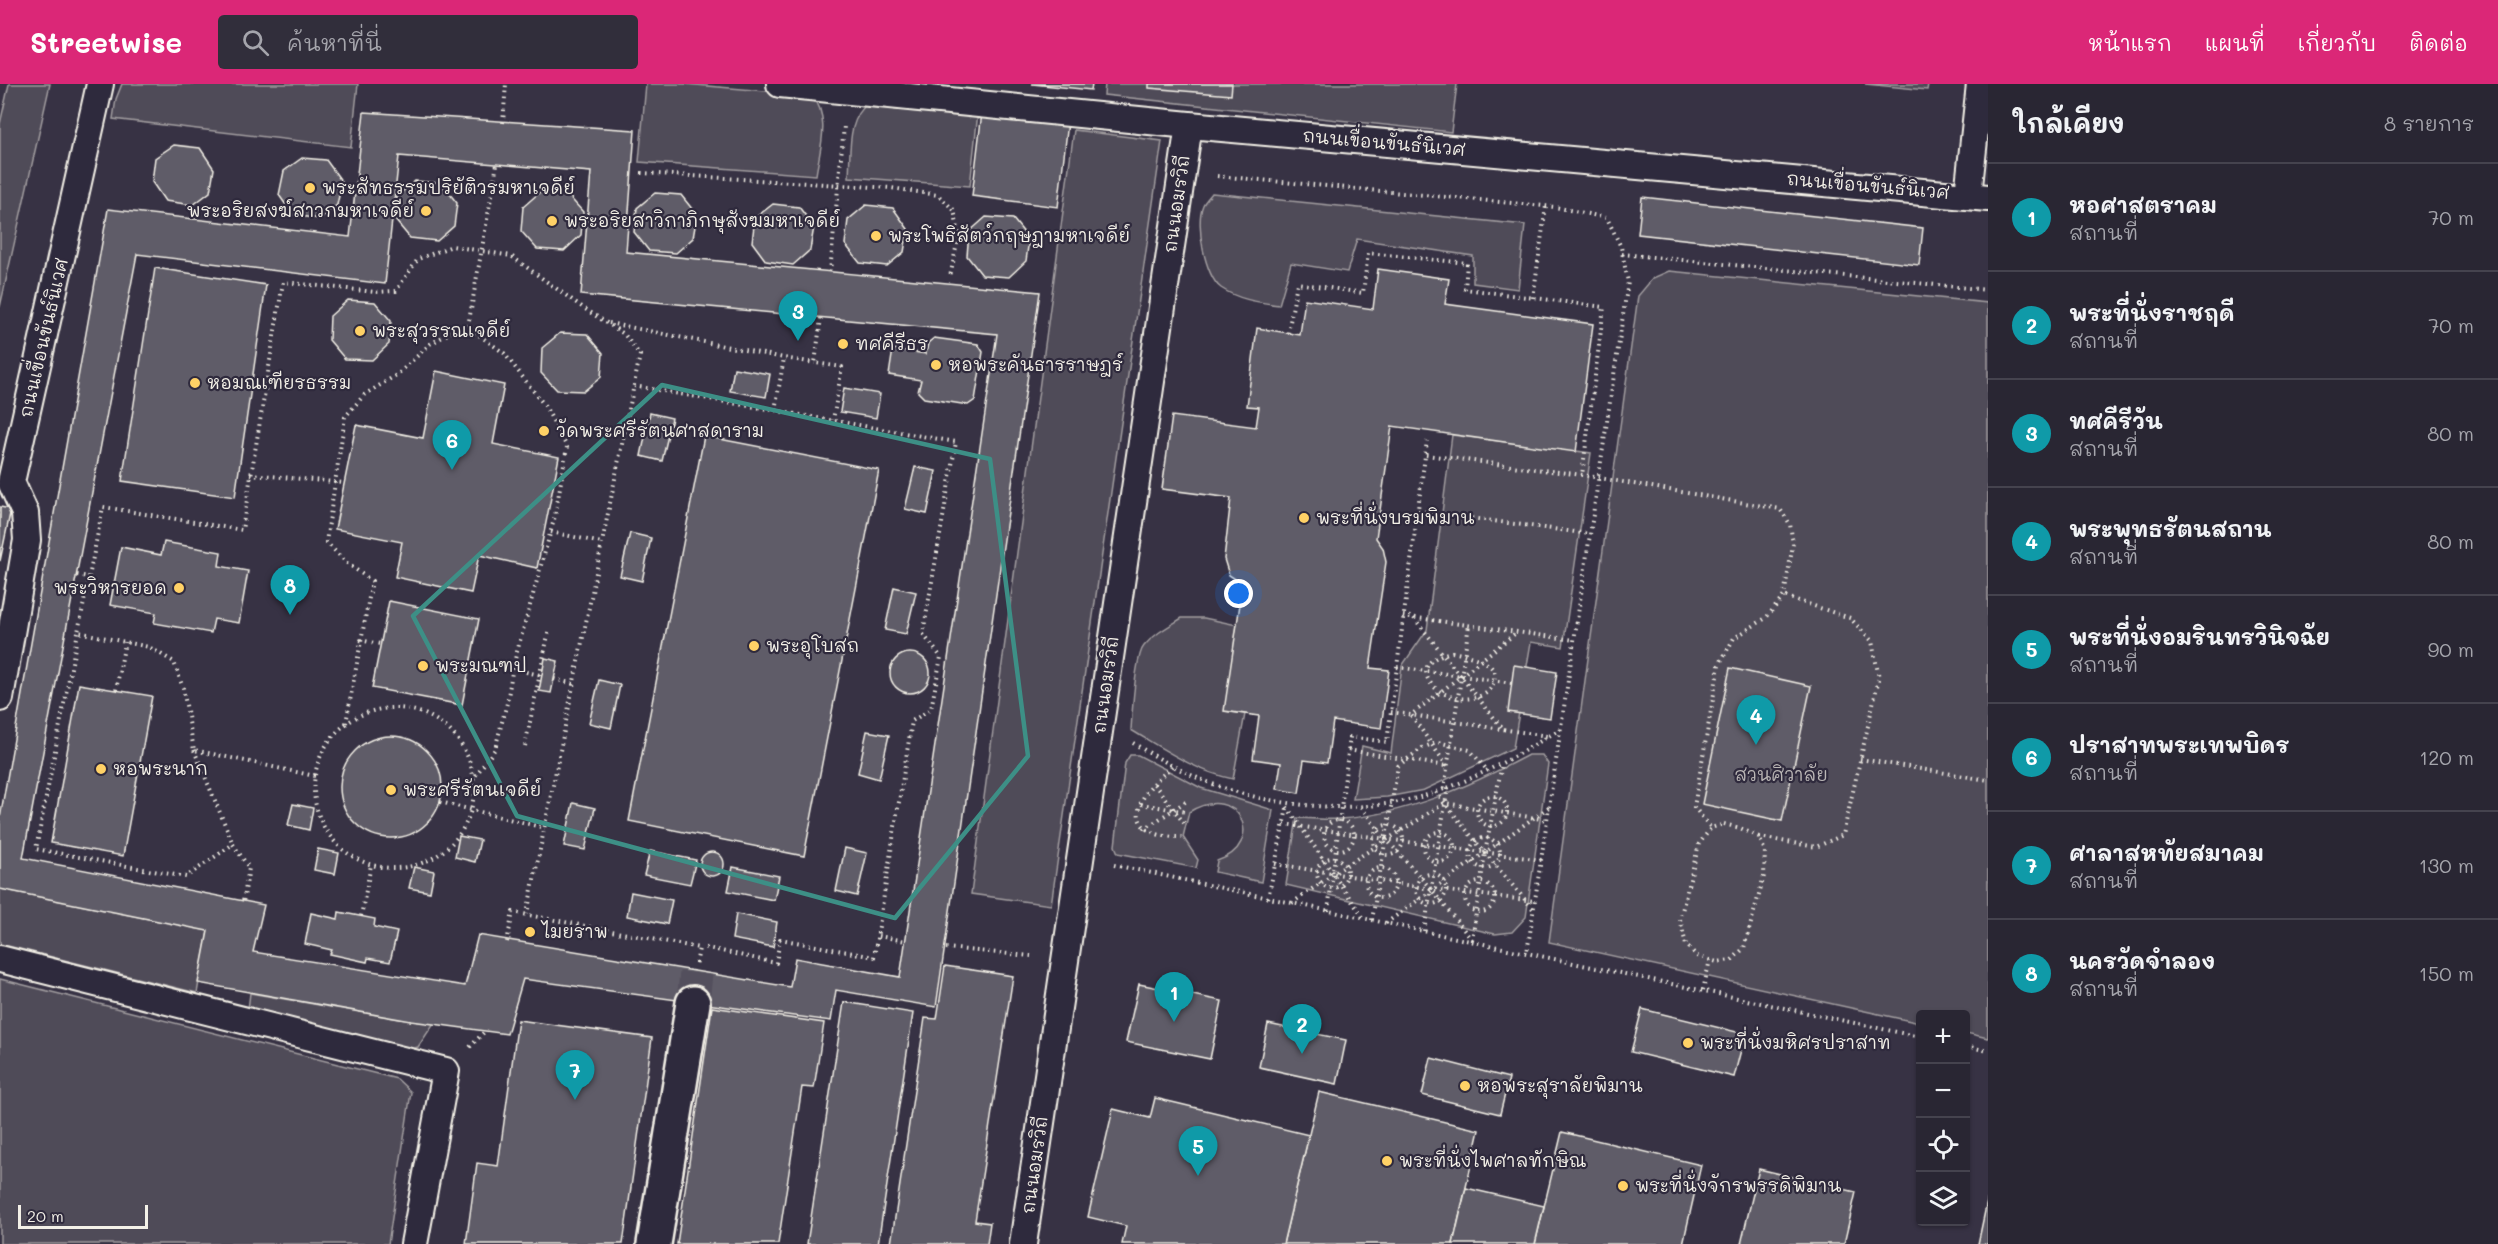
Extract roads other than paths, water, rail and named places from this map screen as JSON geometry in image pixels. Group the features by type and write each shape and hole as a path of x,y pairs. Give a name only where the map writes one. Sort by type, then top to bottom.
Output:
{"street":[{"path":"654,1244 694,988"}],"lane":[{"name":"ถนนเขื่อนขันธ์นิเวศ","path":"0,698 27,540 25,513 6,481 100,84"},
{"name":"ถนนเขื่อนขันธ์นิเวศ","path":"780,84 1189,125 1978,196"},
{"path":"1978,196 1980,84"},
{"name":"ถนนอมรวิถี","path":"1023,1244 1189,125"},
{"path":"0,959 446,1071 414,1244"}],"tunnel":[{"path":"693,1003 696,973"}],"place":[{"name":"พระสัทธรรมปริยัติวรมหาเจดีย์","path":"310,188"},
{"name":"พระอริยสงฆ์สาวกมหาเจดีย์","path":"426,211"},
{"name":"พระอริยสาวิกาภิกษุสังฆมหาเจดีย์","path":"552,221"},
{"name":"พระโพธิสัตว์กฤษฎามหาเจดีย์","path":"876,236"},
{"name":"พระสุวรรณเจดีย์","path":"360,331"},
{"name":"ทศคีรีวัน","path":"798,341"},
{"name":"ทศคีรีธร","path":"843,344"},
{"name":"หอพระคันธารราษฎร์","path":"936,365"},
{"name":"หอมณเฑียรธรรม","path":"195,383"},
{"name":"วัดพระศรีรัตนศาสดาราม","path":"544,431"},
{"name":"ปราสาทพระเทพบิดร","path":"452,470"},
{"name":"พระที่นั่งบรมพิมาน","path":"1304,518"},
{"name":"พระวิหารยอด","path":"179,588"},
{"name":"นครวัดจำลอง","path":"290,615"},
{"name":"พระอุโบสถ","path":"754,646"},
{"name":"พระมณฑป","path":"423,666"},
{"name":"พระพุทธรัตนสถาน","path":"1756,745"},
{"name":"หอพระนาก","path":"101,769"},
{"name":"พระศรีรัตนเจดีย์","path":"391,790"},
{"name":"ไมยราพ","path":"530,932"},
{"name":"หอศาสตราคม","path":"1174,1022"},
{"name":"พระที่นั่งมหิศรปราสาท","path":"1688,1043"},
{"name":"พระที่นั่งราชฤดี","path":"1302,1054"},
{"name":"หอพระสุราลัยพิมาน","path":"1465,1086"},
{"name":"ศาลาสหทัยสมาคม","path":"575,1100"},
{"name":"พระที่นั่งไพศาลทักษิณ","path":"1387,1161"},
{"name":"พระที่นั่งอมรินทรวินิจฉัย","path":"1198,1176"},
{"name":"พระที่นั่งจักรพรรดิพิมาน","path":"1623,1186"}],"park label":[{"name":"สวนศิวาลัย","path":"1781,775"}]}
